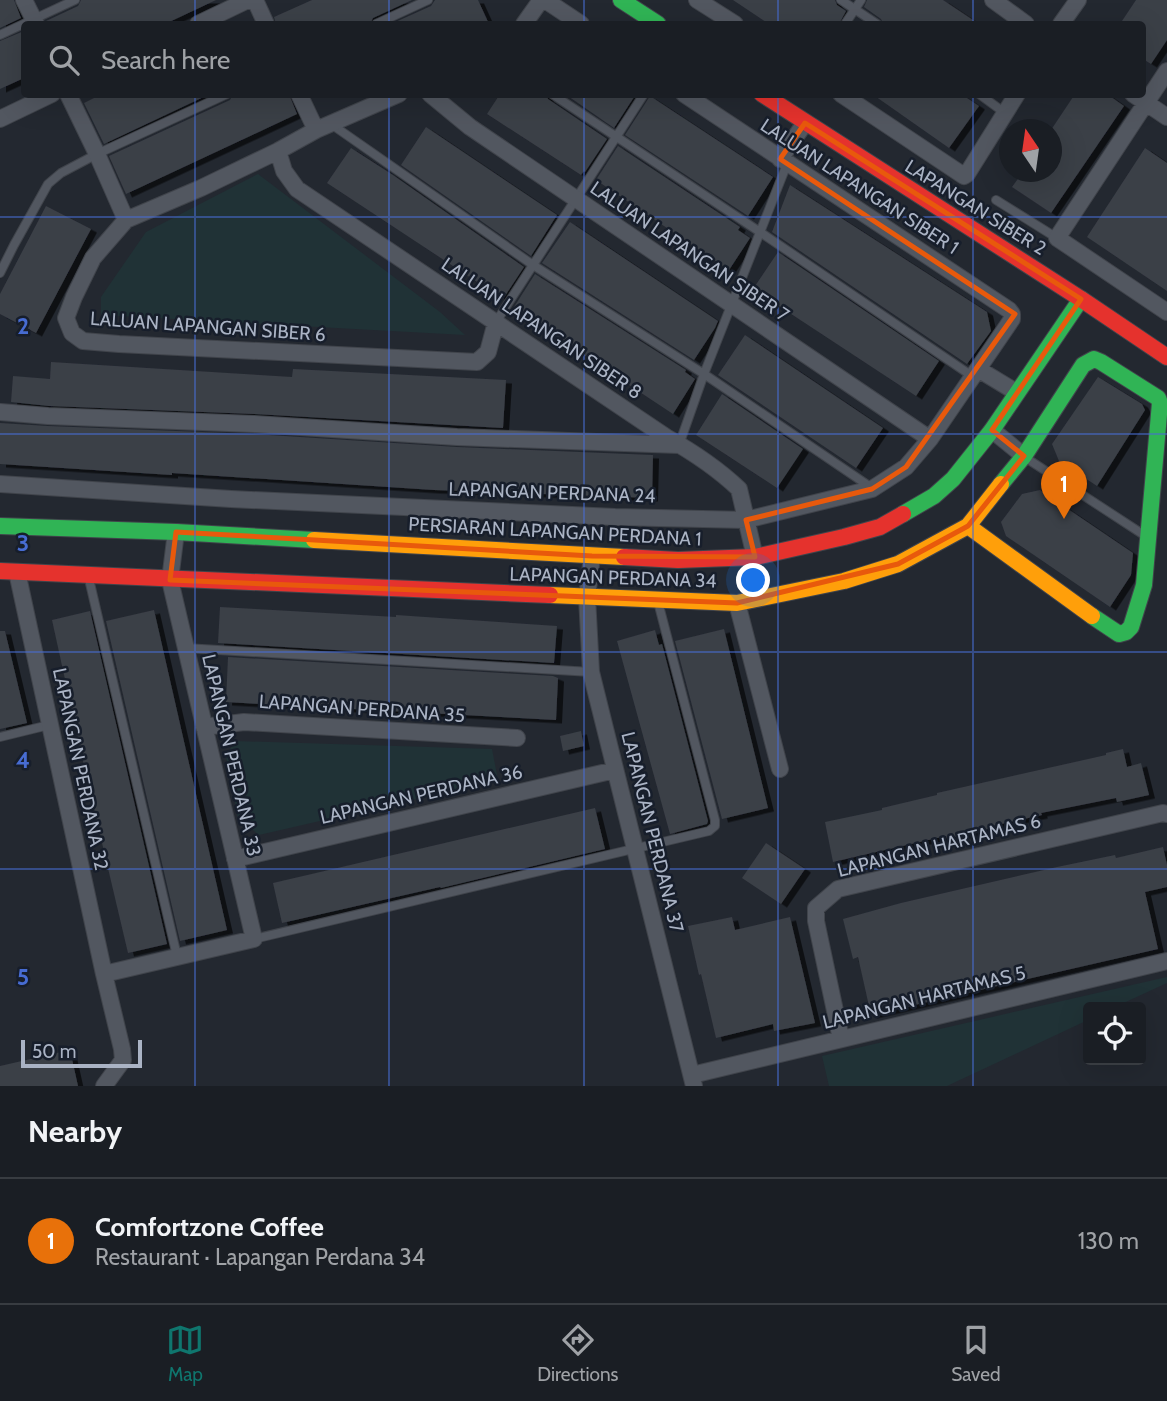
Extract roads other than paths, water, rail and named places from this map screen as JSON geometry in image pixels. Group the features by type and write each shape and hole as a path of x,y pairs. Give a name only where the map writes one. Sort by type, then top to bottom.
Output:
{"street":[{"path":"24,0 34,21"},
{"path":"204,21 248,0"},
{"path":"255,0 266,21"},
{"path":"526,21 543,0 576,21"},
{"path":"621,0 652,21"},
{"path":"697,0 730,21"},
{"path":"993,0 1022,21"},
{"path":"1063,21 1078,0"},
{"path":"1146,92 1167,71"},
{"path":"0,119 44,98"},
{"path":"70,98 126,220"},
{"path":"301,98 316,131"},
{"name":"LALUAN LAPANGAN SIBER 6","path":"390,98 201,188 126,220 93,258 74,297 66,318 72,333 83,341 477,362 488,352 496,322"},
{"name":"LALUAN LAPANGAN SIBER 7","path":"435,98 470,127 930,439"},
{"name":"LALUAN LAPANGAN SIBER 1","path":"690,98 1012,314"},
{"name":"LAPANGAN SIBER 2","path":"768,98 1167,357"},
{"path":"847,98 964,176 1014,98"},
{"path":"1167,117 1139,99 1057,237 1167,312"},
{"path":"783,161 805,124"},
{"name":"LALUAN LAPANGAN SIBER 8","path":"278,151 284,171 297,189 731,481 739,489 755,557"},
{"name":"PERSIARAN LAPANGAN PERDANA 1","path":"0,526 176,532 678,560 755,557 880,527 934,496 953,479 992,430 1081,299"},
{"name":"LAPANGAN PERDANA 24","path":"0,484 231,499 601,517 747,520 872,489 906,467 930,439 1012,320 1012,314"},
{"name":"LAPANGAN PERDANA 34","path":"0,571 737,603 844,580 898,564 968,526 1024,456 1083,365 1094,359 1158,398 1160,404 1149,538"},
{"path":"975,372 1016,392"},
{"path":"0,412 457,437 680,445"},
{"path":"992,430 1024,456"},
{"path":"968,526 1119,634 1131,627 1144,584 1149,538"},
{"name":"LAPANGAN PERDANA 33","path":"176,532 170,580 254,939"},
{"name":"LAPANGAN PERDANA 37","path":"592,556 587,597 591,672 693,1081"},
{"name":"LAPANGAN PERDANA 32","path":"17,572 122,1049 123,1060 104,1086"},
{"path":"737,603 780,769"},
{"name":"LAPANGAN PERDANA 35","path":"204,727 244,722 517,738"},
{"name":"LAPANGAN PERDANA 36","path":"235,859 615,770"},
{"name":"LAPANGAN HARTAMAS 6","path":"841,1039 816,920 816,908 838,889 1167,814"},
{"path":"104,974 254,939"},
{"name":"LAPANGAN HARTAMAS 5","path":"693,1081 841,1039 1167,961"}],"lane":[{"path":"37,21 75,0"},
{"path":"382,21 428,0"},
{"path":"841,0 873,21"},
{"path":"847,21 861,0"},
{"path":"0,35 21,27"},
{"path":"0,273 48,184 61,173 218,98"},
{"path":"558,98 975,372"},
{"path":"496,322 641,98"},
{"path":"984,98 1005,113"},
{"path":"331,124 533,265 704,374 872,489"},
{"path":"680,445 704,374 760,232 783,161"},
{"path":"996,200 1057,237"},
{"path":"1024,456 1149,538"},
{"path":"89,576 177,956"},
{"path":"254,939 709,831 715,826 658,599"},
{"path":"185,648 591,672"},
{"path":"0,737 49,725"}],"place":[{"name":"Comfortzone Coffee","path":"1064,519"}]}
